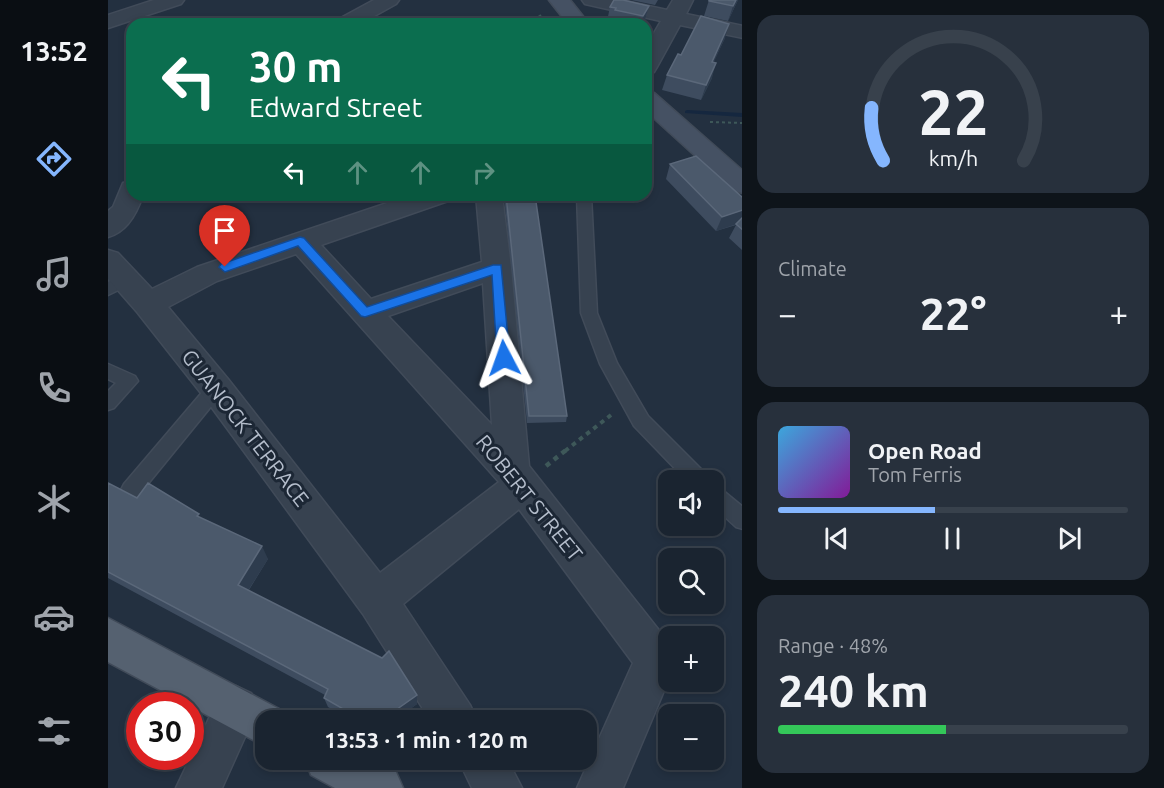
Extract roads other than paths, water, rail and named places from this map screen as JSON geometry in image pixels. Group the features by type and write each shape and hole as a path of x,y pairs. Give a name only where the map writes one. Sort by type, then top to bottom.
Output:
{"main road":[{"path":"559,0 574,18"},
{"path":"652,103 742,185"},
{"path":"108,639 251,717"},
{"path":"347,770 380,788"}],"street":[{"path":"355,18 389,0"},
{"path":"592,0 678,8 742,32"},
{"path":"108,22 163,8"},
{"path":"652,56 678,8"},
{"path":"108,228 125,210 128,201"},
{"path":"123,283 207,274 421,201"},
{"path":"377,600 517,478 490,201"},
{"name":"ROBERT STREET","path":"300,241 517,478 656,660 600,788"},
{"path":"365,312 497,268"},
{"name":"GUANOCK TERRACE","path":"123,283 216,388 377,600 448,710"},
{"path":"199,788 251,717"},
{"path":"487,770 499,788"}],"lane":[{"path":"584,201 589,312 609,363 628,401 648,428 689,470"},
{"path":"108,371 129,381 108,404"},
{"path":"131,490 216,388"},
{"path":"724,504 742,520"}],"waterway":[{"path":"687,112 742,115"}]}
